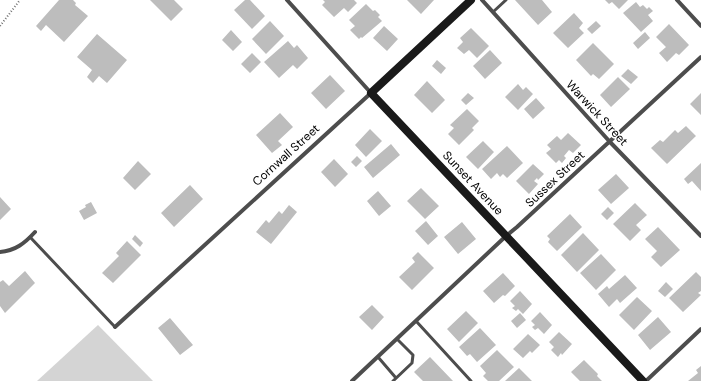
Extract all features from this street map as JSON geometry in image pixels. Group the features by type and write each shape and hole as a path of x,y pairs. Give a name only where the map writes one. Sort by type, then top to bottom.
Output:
{"main road":[{"name":"Cornwall Street","path":"371,93 470,0"},
{"name":"Sunset Avenue","path":"371,93 643,381"}],"street":[{"name":"Sunset Avenue","path":"287,0 371,93"},
{"name":"Warwick Street","path":"482,0 610,142 701,236"},
{"path":"677,0 701,26"},
{"name":"Sussex Street","path":"352,381 506,236 701,57"},
{"name":"Cornwall Street","path":"115,326 371,93"},
{"path":"0,252 16,248 35,232"},
{"path":"646,381 701,329"}],"lane":[{"path":"493,12 506,0"},
{"path":"30,237 115,326"},
{"path":"416,321 471,381"},
{"path":"378,357 395,380 412,363 414,355 397,339"}],"path":[{"path":"0,26 20,0"}],"shaded area":[{"path":"98,325 153,381 37,381"}],"building":[{"path":"59,0 73,0 76,3 75,5 88,16 64,42 46,25 41,31 36,26"},
{"path":"150,0 174,0 183,9 171,21"},
{"path":"245,0 250,0 265,16 252,29 234,10"},
{"path":"323,0 354,0 357,3 348,12 344,8 334,17 322,5 325,2"},
{"path":"407,0 434,0 421,14"},
{"path":"515,0 542,0 552,12 538,25"},
{"path":"605,0 628,0 619,9 612,2 609,4"},
{"path":"636,2 640,7 643,5 647,9 649,7 653,11 648,15 653,21 641,32 623,13"},
{"path":"366,4 380,15 378,17 382,21 359,39 350,30 355,26 349,20"},
{"path":"574,13 583,23 579,28 584,33 568,48 553,33"},
{"path":"270,21 284,36 266,54 252,39"},
{"path":"596,21 601,26 592,34 587,29"},
{"path":"669,24 689,45 679,55 676,53 667,62 659,53 666,47 656,37"},
{"path":"384,26 398,39 387,51 373,38"},
{"path":"471,28 489,46 477,58 469,50 464,54 457,48 463,42 460,38"},
{"path":"231,30 242,42 233,51 222,40"},
{"path":"645,32 650,38 638,49 633,43"},
{"path":"97,34 127,60 107,83 99,76 93,83 87,77 92,70 77,57"},
{"path":"288,41 294,48 297,45 308,58 297,69 293,65 279,78 264,62"},
{"path":"593,43 614,64 599,79 593,74 591,76 576,60"},
{"path":"490,50 502,63 485,79 473,66"},
{"path":"252,53 261,62 250,73 241,64"},
{"path":"437,60 446,68 441,74 432,66"},
{"path":"628,69 638,77 631,84 621,76"},
{"path":"330,75 345,91 326,109 311,93"},
{"path":"618,77 630,89 611,107 600,95"},
{"path":"427,81 445,100 432,113 414,95"},
{"path":"518,84 523,90 526,87 533,94 518,110 505,97"},
{"path":"468,93 474,98 466,105 461,100"},
{"path":"701,93 701,115 690,104"},
{"path":"536,98 545,108 533,119 524,109"},
{"path":"467,109 479,121 472,128 474,130 459,145 448,134 454,128 450,125"},
{"path":"280,113 293,127 278,141 282,145 272,153 256,135"},
{"path":"686,126 696,136 667,164 651,148 660,140 663,142 675,130 678,133"},
{"path":"370,129 382,141 366,157 355,145"},
{"path":"568,133 581,145 573,153 569,150 564,156 566,158 562,163 559,160 556,163 546,153 551,149 547,145 557,136 561,140"},
{"path":"483,141 494,152 478,169 466,157"},
{"path":"391,144 400,155 373,178 364,167"},
{"path":"507,146 523,163 507,178 503,174 500,177 497,173 491,179 482,169"},
{"path":"357,156 362,161 356,167 351,162"},
{"path":"334,159 348,174 335,187 321,172"},
{"path":"138,161 151,174 135,190 123,178"},
{"path":"701,163 701,191 692,181 688,184 684,179"},
{"path":"533,164 544,174 538,180 537,178 534,181 538,184 529,194 516,181"},
{"path":"616,174 629,188 611,204 598,190"},
{"path":"190,185 203,199 174,227 161,213"},
{"path":"421,188 439,206 425,219 407,201"},
{"path":"378,191 391,206 379,216 367,201"},
{"path":"0,197 11,209 0,220"},
{"path":"91,202 97,213 84,220 79,211"},
{"path":"635,203 647,215 636,225 641,230 630,241 613,224"},
{"path":"289,205 297,212 271,244 256,232 266,220 269,223 279,211 282,214"},
{"path":"608,207 614,213 607,220 601,214"},
{"path":"570,214 582,227 557,251 548,242 550,239 547,236"},
{"path":"426,221 438,236 428,245 415,231"},
{"path":"462,222 476,239 458,254 444,237"},
{"path":"658,227 680,250 661,267 651,257 657,251 645,239"},
{"path":"583,233 599,250 577,272 561,255"},
{"path":"135,235 143,243 140,247 132,239"},
{"path":"127,241 141,255 113,283 102,273 119,256 116,253"},
{"path":"418,252 434,268 412,290 399,277 415,262 412,258"},
{"path":"601,254 616,270 596,290 580,273"},
{"path":"25,271 35,283 5,313 0,306 0,282 3,280 9,286"},
{"path":"696,272 701,277 701,291 698,293 701,295 683,312 669,298"},
{"path":"503,273 515,286 505,296 503,295 494,303 483,291"},
{"path":"625,275 637,288 620,303 617,299 609,307 598,294 607,286 609,289"},
{"path":"666,282 673,289 665,297 658,291"},
{"path":"520,291 532,304 523,314 518,309 516,311 512,308 515,306 510,301"},
{"path":"637,297 652,311 634,330 619,315"},
{"path":"372,305 384,317 372,330 359,317"},
{"path":"466,311 478,323 459,342 447,329"},
{"path":"540,312 552,325 544,334 538,328 535,330 532,327 535,325 531,321"},
{"path":"520,313 526,320 517,328 511,321"},
{"path":"658,317 671,332 650,350 638,335"},
{"path":"170,318 193,345 180,355 158,328"},
{"path":"480,328 496,345 477,362 470,354 467,356 459,347"},
{"path":"559,332 572,344 562,355 561,353 558,357 551,350 554,347 549,342"},
{"path":"528,334 540,345 532,353 530,351 523,358 513,349"},
{"path":"497,350 514,367 499,381 488,381 483,376 486,373 480,366"},
{"path":"430,357 453,381 423,381 414,372"},
{"path":"584,360 598,374 597,376 602,381 580,381 571,372"},
{"path":"701,366 701,381 688,381 698,373 696,370"},
{"path":"519,368 532,381 505,381"}]}
